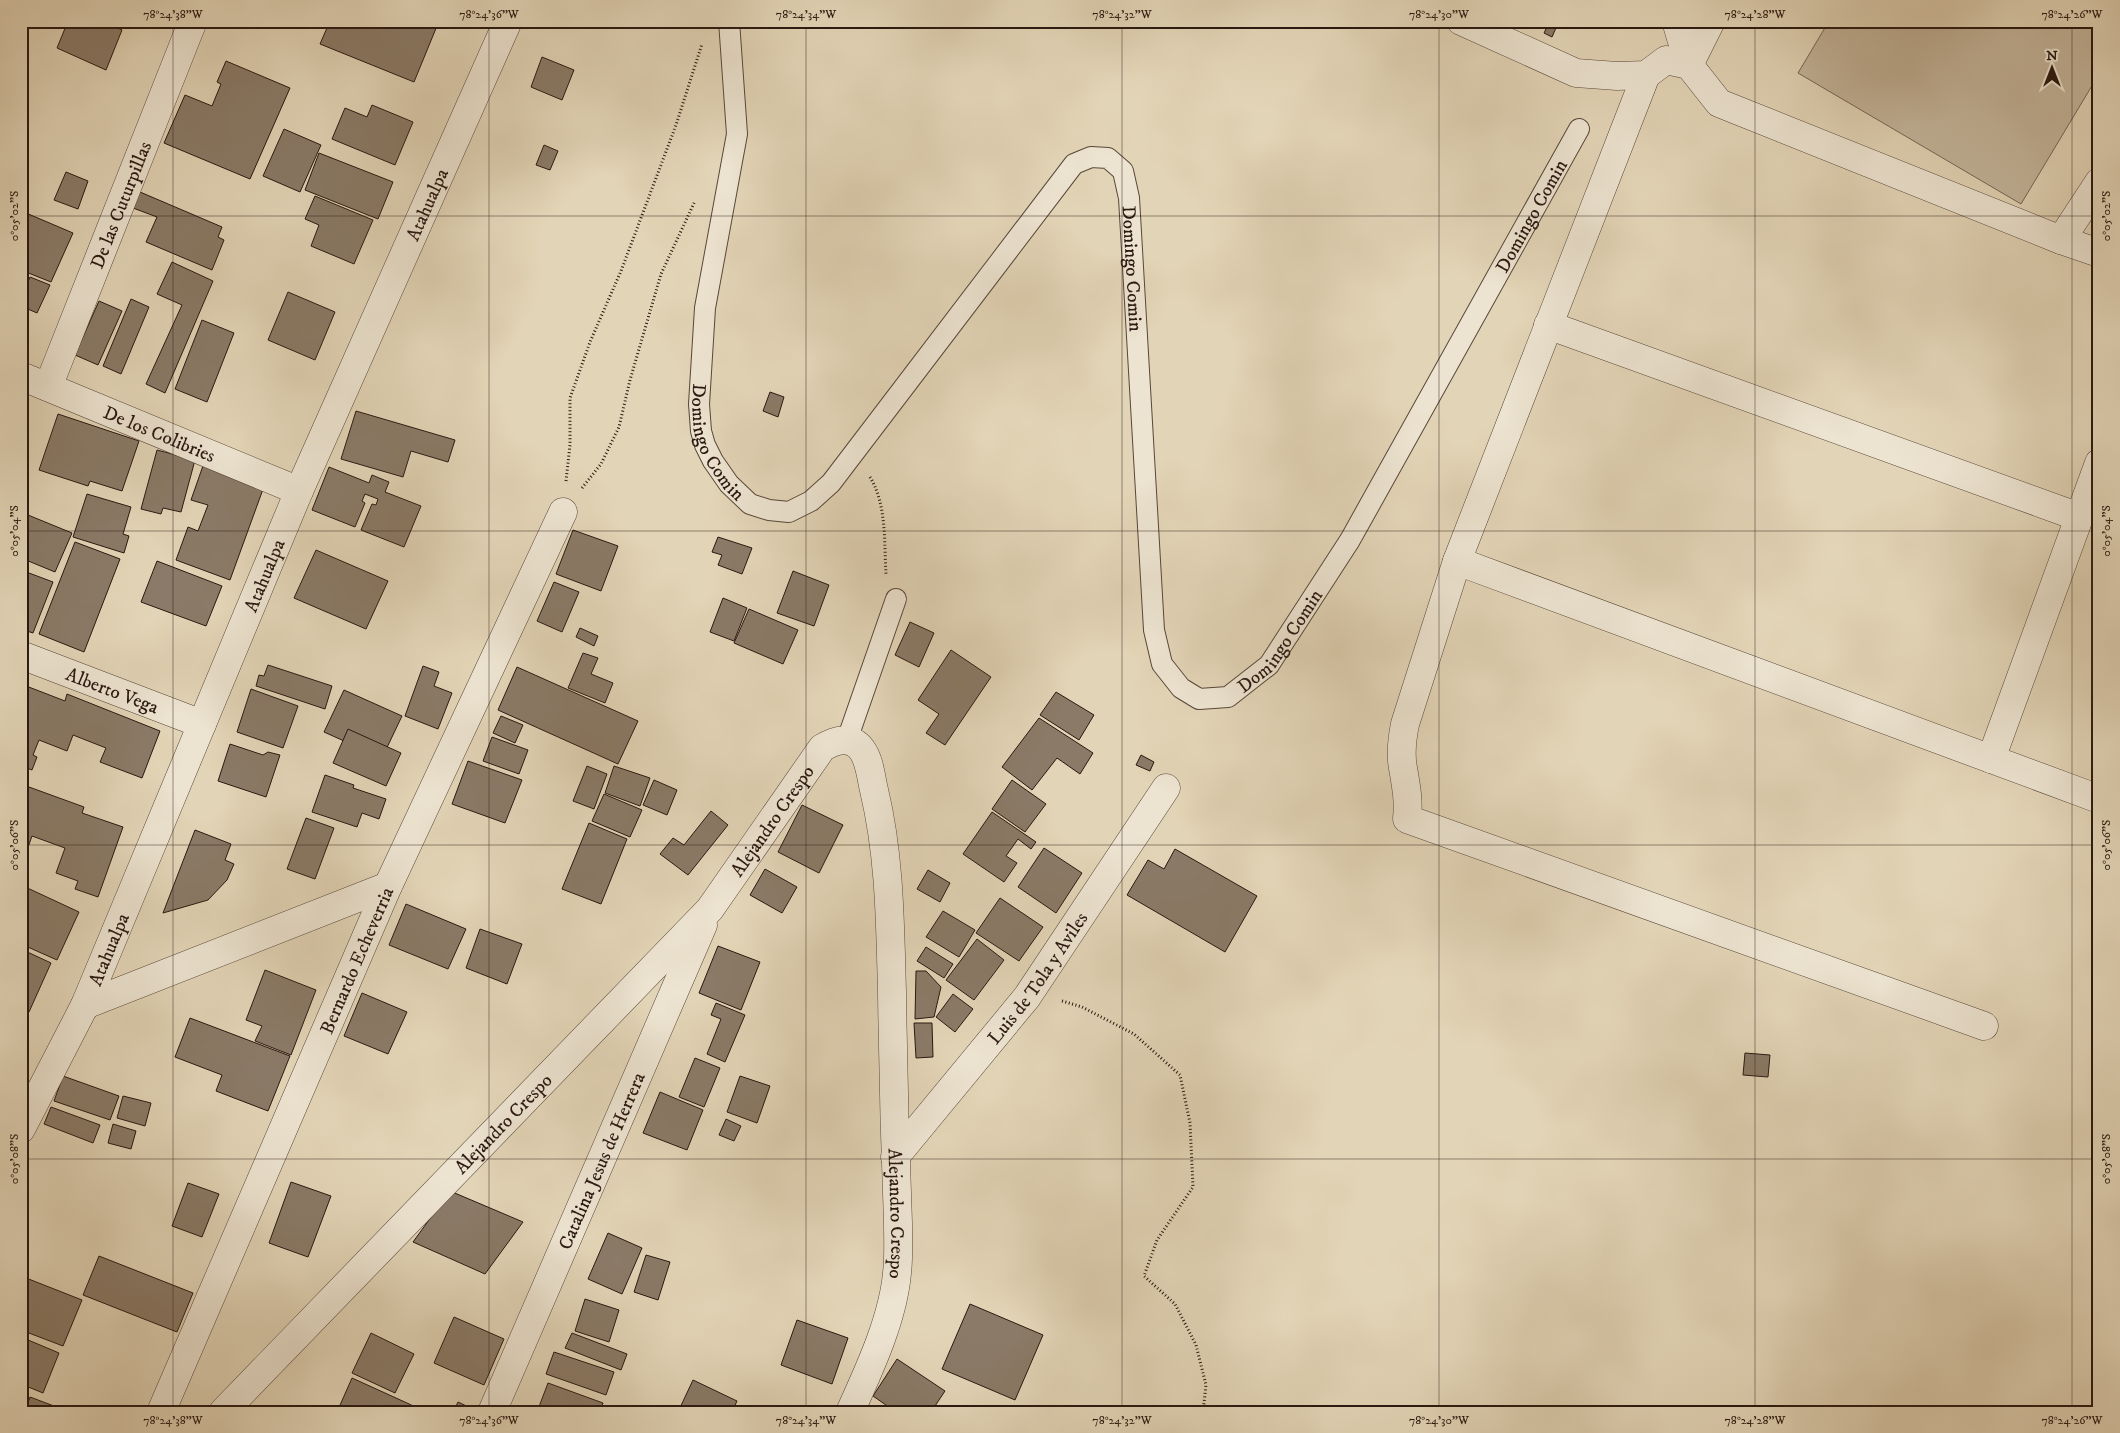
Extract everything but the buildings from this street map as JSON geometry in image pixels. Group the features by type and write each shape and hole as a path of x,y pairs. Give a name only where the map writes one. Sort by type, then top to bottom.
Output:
{"street":[{"name":"De las Cuturpillas","path":"48,387 193,21"},
{"name":"Atahualpa","path":"21,1129 85,1005 299,491 508,21"},
{"path":"1461,21 1576,72 1617,76 1646,75"},
{"path":"1676,21 1689,65 1719,102 2060,240 2099,253"},
{"path":"1689,65 1711,21"},
{"path":"1689,65 1666,60 1646,75 1457,561 1405,724 1402,745 1403,767 1409,802 1407,819 1984,1026"},
{"path":"2060,240 2099,182"},
{"path":"1548,326 2079,517"},
{"name":"De los Colibries","path":"21,376 299,491"},
{"path":"1991,760 2099,463"},
{"name":"Bernardo Echeverria","path":"162,1412 388,886 563,512"},
{"path":"1457,561 2099,799"},
{"name":"Alberto Vega","path":"21,655 202,724"},
{"name":"Alejandro Crespo","path":"223,1412 710,909 822,748 832,741 847,740 862,750 867,762 878,809 889,883 897,1274 886,1323 868,1372 850,1412"},
{"name":"Luis de Tola y Aviles","path":"895,1157 1027,997 1166,788"},
{"path":"85,1005 388,886"},
{"name":"Catalina Jesus de Herrera","path":"492,1412 710,909"}],"lane":[{"name":"Domingo Comin","path":"729,21 737,134 705,308 698,404 705,445 713,461 729,484 750,504 769,510 789,512 811,501 831,483 1074,164 1091,157 1108,158 1123,171 1129,198 1154,630 1162,664 1181,688 1199,700 1228,697 1269,665 1350,540 1579,129"},
{"path":"847,740 896,599"}],"path":[{"path":"563,512 570,445 570,398 590,342 621,271 676,125 700,48 705,39"},
{"path":"563,512 601,464 619,427 630,380 661,274 691,206 696,199"},
{"path":"851,457 866,470 874,483 882,512 887,585 896,599"},
{"path":"1027,997 1056,999 1082,1007 1134,1034 1180,1075 1190,1123 1193,1187 1157,1240 1144,1276 1175,1304 1196,1344 1206,1385 1203,1412"}],"shaded area":[{"path":"1829,21 2099,21 2099,74 2021,204 1798,73"}]}
